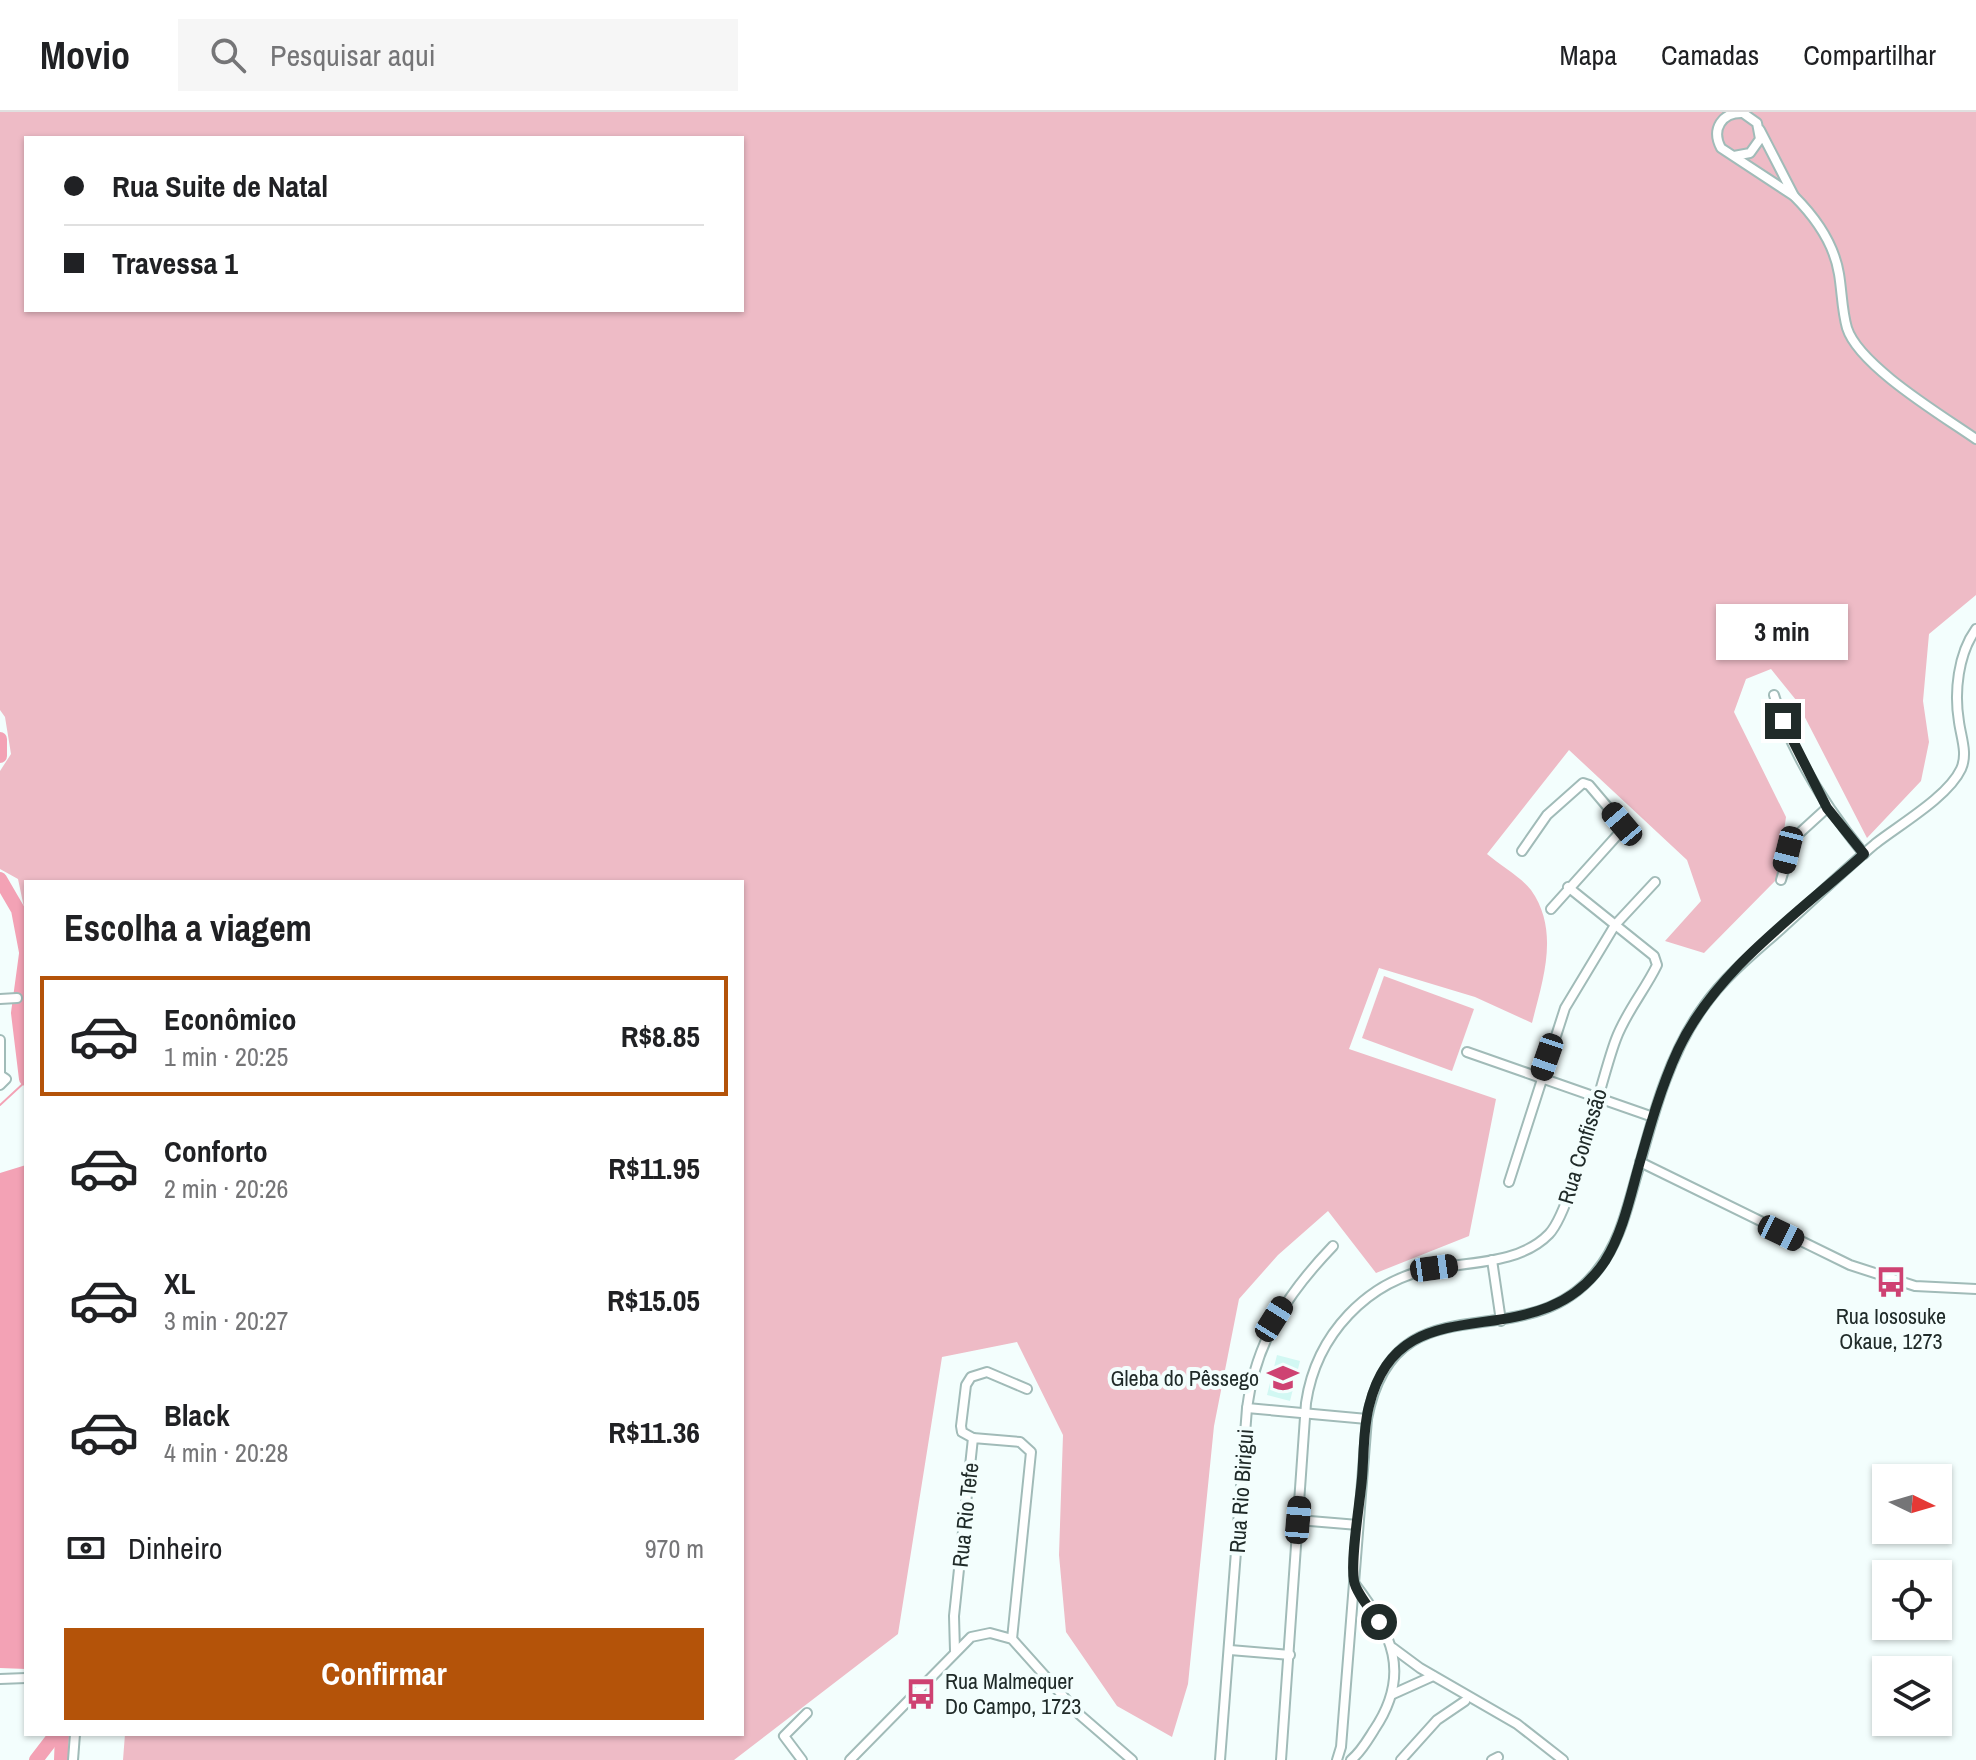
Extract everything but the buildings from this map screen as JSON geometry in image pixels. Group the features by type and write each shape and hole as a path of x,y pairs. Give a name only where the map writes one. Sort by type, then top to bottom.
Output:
{"street":[{"path":"1794,196 1718,143 1719,123 1727,115 1743,113 1751,116 1794,196 1826,235 1838,269 1847,330 1855,343 1882,371 1976,439"},
{"path":"1734,156 1750,153 1760,139 1760,130"},
{"path":"1337,1760 1341,1747 1367,1419 1385,1368 1406,1344 1437,1329 1501,1321 1553,1307 1594,1275 1615,1243 1653,1117 1679,1050 1718,988 1864,854 1943,791 1961,770 1964,749 1957,692 1965,650 1976,629"},
{"path":"1774,695 1783,721 1827,808 1864,854"},
{"path":"1522,851 1547,815 1583,783 1589,785 1623,826 1551,909"},
{"path":"1781,880 1793,839 1827,808"},
{"path":"1509,1182 1565,1008 1615,925 1655,882"},
{"path":"1568,887 1615,925"},
{"name":"Rua Confissão","path":"1281,1760 1308,1391 1323,1349 1334,1330 1357,1306 1408,1275 1524,1251 1552,1231 1566,1202 1618,1034 1657,965 1654,956 1615,925"},
{"path":"0,999 17,998"},
{"path":"0,1040 0,1075 6,1079 0,1085"},
{"path":"1467,1052 1653,1117"},
{"path":"1640,1162 1850,1265 1915,1286 1976,1289"},
{"name":"Rua Rio Birigui","path":"1220,1760 1247,1408 1253,1372 1274,1319 1296,1286 1333,1246"},
{"path":"1492,1260 1501,1321"},
{"path":"973,1438 962,1432 961,1426 966,1385 971,1377 995,1373 1027,1389"},
{"path":"1247,1408 1367,1419"},
{"name":"Rua Rio Tefe","path":"955,1651 954,1616 973,1438 1020,1442 1031,1452 1012,1639"},
{"path":"1298,1520 1358,1525"},
{"path":"1341,1747 1353,1758 1385,1714 1393,1694 1396,1671 1393,1648 1354,1582"},
{"path":"850,1760 955,1651 980,1634 1012,1639 1080,1715 1132,1760"},
{"path":"1393,1648 1433,1676 1517,1724 1563,1760"},
{"path":"1230,1650 1290,1655"},
{"path":"1393,1694 1433,1676"},
{"path":"0,1679 24,1678"},
{"path":"1401,1760 1437,1720 1465,1701"},
{"path":"802,1760 784,1736 807,1713"},
{"path":"73,1760 75,1736"}],"shaded area":[{"path":"0,112 1976,112 1976,595 1929,634 1923,701 1929,742 1921,781 1867,838 1796,700 1771,669 1746,679 1734,712 1786,817 1777,879 1704,953 1665,941 1701,901 1687,860 1569,750 1487,854 1531,890 1545,922 1544,972 1532,1023 1475,997 1379,968 1349,1049 1496,1099 1469,1236 1376,1273 1328,1211 1278,1255 1239,1299 1214,1426 1188,1684 1172,1737 1117,1706 1066,1632 1059,1555 1063,1435 1017,1342 942,1357 898,1634 734,1760 123,1760 125,1736 744,1736 744,880 24,880 24,908 18,879 0,869 0,771 11,754 5,717 0,710"},
{"path":"1384,976 1474,1009 1452,1071 1362,1038"},
{"path":"24,1166 24,1669 0,1668 0,1173"},
{"name":"Gleba do Pêssego","path":"1277,1355 1300,1361 1290,1401 1267,1395"}],"waterway":[{"path":"0,739 0,756"},
{"path":"0,879 18,910 24,942"},
{"path":"24,969 18,1013 24,1062"},
{"path":"0,1105 24,1083"},
{"path":"36,1760 54,1736"},
{"path":"61,1760 62,1736"}],"place":[{"name":"Rua Iososuke Okaue, 1273","path":"1891,1282"},
{"name":"Gleba do Pêssego","path":"1283,1378"},
{"name":"Rua Malmequer Do Campo, 1723","path":"921,1694"}],"route":[{"path":"1379,1622 1354,1582 1369,1405 1385,1368 1397,1352 1421,1335 1454,1325 1501,1321 1538,1313 1579,1290 1594,1275 1615,1243 1625,1218 1667,1076 1694,1021 1718,988 1738,968 1864,854 1827,808 1783,721"}]}
